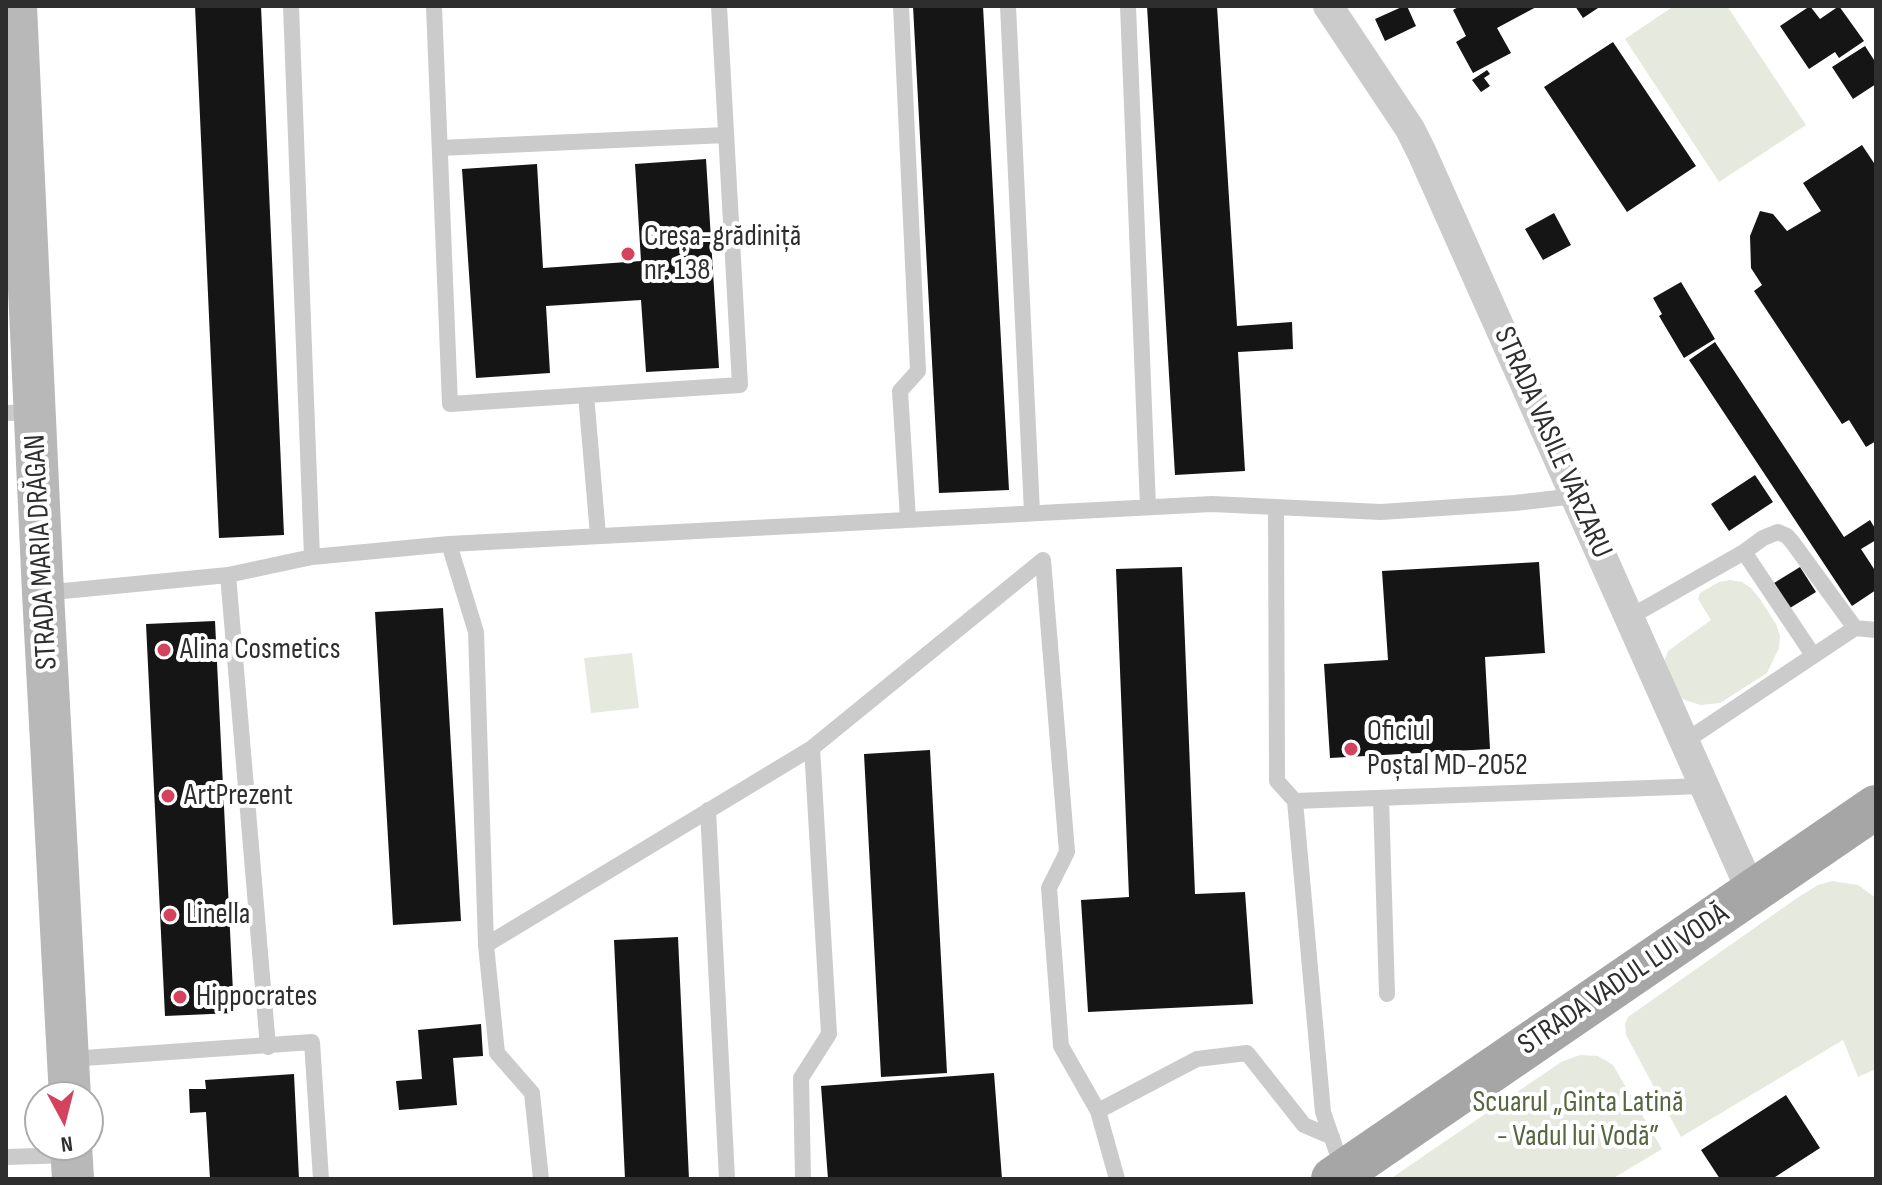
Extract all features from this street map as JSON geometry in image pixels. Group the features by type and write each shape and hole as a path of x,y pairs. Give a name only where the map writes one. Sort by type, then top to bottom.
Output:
{"main road":[{"name":"STRADA MARIA DRĂGAN","path":"16,6 20,412 43,593 70,1078"},
{"name":"STRADA VADUL LUI VODĂ","path":"1336,1162 1752,893 1876,807"}],"street":[{"name":"STRADA VASILE VĂRZARU","path":"1328,6 1410,129 1422,153 1752,893"}],"lane":[{"path":"291,6 312,557"},
{"path":"434,6 450,404 740,385 719,6"},
{"path":"901,6 918,371 900,391 908,519"},
{"path":"1008,6 1032,512"},
{"path":"1128,6 1148,507"},
{"path":"440,148 726,135"},
{"path":"586,395 598,535"},
{"path":"43,593 228,575 312,557 449,544 1212,504 1381,512 1575,496"},
{"path":"1276,508 1277,781 1295,801 1323,1112 1336,1162"},
{"path":"1630,617 1744,552 1769,534 1778,532 1787,536 1855,628"},
{"path":"449,544 476,632 486,945 497,1053 532,1093 541,1179"},
{"path":"1744,552 1813,655"},
{"path":"486,945 812,748 1043,560 1067,852 1049,888 1061,1046 1098,1111 1117,1179"},
{"path":"228,575 268,1047"},
{"path":"1684,742 1855,628 1876,630"},
{"path":"803,1179 801,1078 829,1034 812,748"},
{"path":"1295,801 1703,786"},
{"path":"1381,799 1387,994"},
{"path":"708,810 727,1179"},
{"path":"70,1078 312,1042 321,1179"},
{"path":"1098,1111 1197,1059 1247,1053 1336,1162"}],"green space":[{"path":"1674,6 1727,6 1806,125 1719,182 1625,39"},
{"path":"1719,582 1742,582 1760,599 1776,624 1780,636 1779,648 1767,673 1720,703 1700,705 1680,698 1664,661 1668,651 1711,620 1698,599 1700,593"},
{"path":"632,653 639,708 591,713 584,658"},
{"path":"1832,881 1858,885 1876,898 1876,1069 1858,1077 1843,1040 1681,1137 1626,1035 1628,1017 1797,898 1818,885"},
{"name":"Scuarul „Ginta Latină - Vadul lui Vodă”","path":"1580,1055 1598,1056 1613,1065 1662,1149 1612,1179 1390,1179 1561,1062"}],"building":[{"path":"195,6 261,6 284,535 219,538"},
{"path":"913,6 983,6 1009,490 939,493"},
{"path":"1147,6 1217,6 1237,326 1292,322 1293,349 1238,352 1245,471 1175,475"},
{"path":"1407,6 1416,26 1385,41 1375,19"},
{"path":"1460,6 1538,6 1497,28 1511,53 1473,73 1456,42 1466,36 1453,10"},
{"path":"1575,6 1601,6 1583,18"},
{"path":"1810,6 1820,19 1839,6 1864,41 1839,58 1835,52 1809,69 1780,26"},
{"path":"1613,42 1696,166 1627,212 1544,87"},
{"path":"1865,46 1876,63 1876,84 1853,99 1832,67"},
{"path":"1487,70 1490,74 1484,78 1490,86 1481,92 1472,80"},
{"path":"1862,145 1876,166 1876,441 1866,447 1849,420 1842,424 1754,291 1762,285 1751,268 1750,236 1760,211 1773,214 1787,231 1821,211 1803,183"},
{"path":"706,159 719,368 646,372 641,300 546,306 550,373 476,378 462,169 537,164 543,268 641,261 635,164"},
{"path":"1554,213 1571,245 1543,260 1525,229"},
{"path":"1681,282 1715,339 1684,358 1659,316 1662,314 1653,298"},
{"path":"1715,342 1844,537 1870,520 1876,530 1876,540 1861,549 1876,572 1876,590 1852,606 1689,360"},
{"path":"1755,475 1773,502 1729,531 1711,504"},
{"path":"1539,562 1545,653 1485,657 1490,749 1330,758 1324,664 1388,660 1382,571"},
{"path":"1182,567 1195,894 1245,892 1253,1004 1088,1012 1081,900 1129,897 1116,569"},
{"path":"1800,567 1816,592 1790,608 1774,583"},
{"path":"443,608 461,921 393,925 375,612"},
{"path":"215,621 234,1013 165,1016 146,624"},
{"path":"930,750 947,1073 881,1077 864,754"},
{"path":"678,937 689,1179 625,1179 614,940"},
{"path":"481,1024 483,1056 453,1058 457,1105 399,1110 396,1081 422,1079 418,1030"},
{"path":"994,1073 1002,1179 828,1179 821,1086"},
{"path":"294,1074 299,1179 210,1179 206,1112 190,1113 189,1089 206,1089 205,1080"},
{"path":"1786,1095 1820,1148 1772,1179 1720,1179 1701,1150"}],"place":[{"name":"Creșa-grădiniță nr. 138","path":"628,254"},
{"name":"Alina Cosmetics","path":"164,650"},
{"name":"Oficiul Poștal MD-2052","path":"1351,749"},
{"name":"ArtPrezent","path":"168,796"},
{"name":"Linella","path":"170,915"},
{"name":"Hippocrates","path":"180,997"}]}
